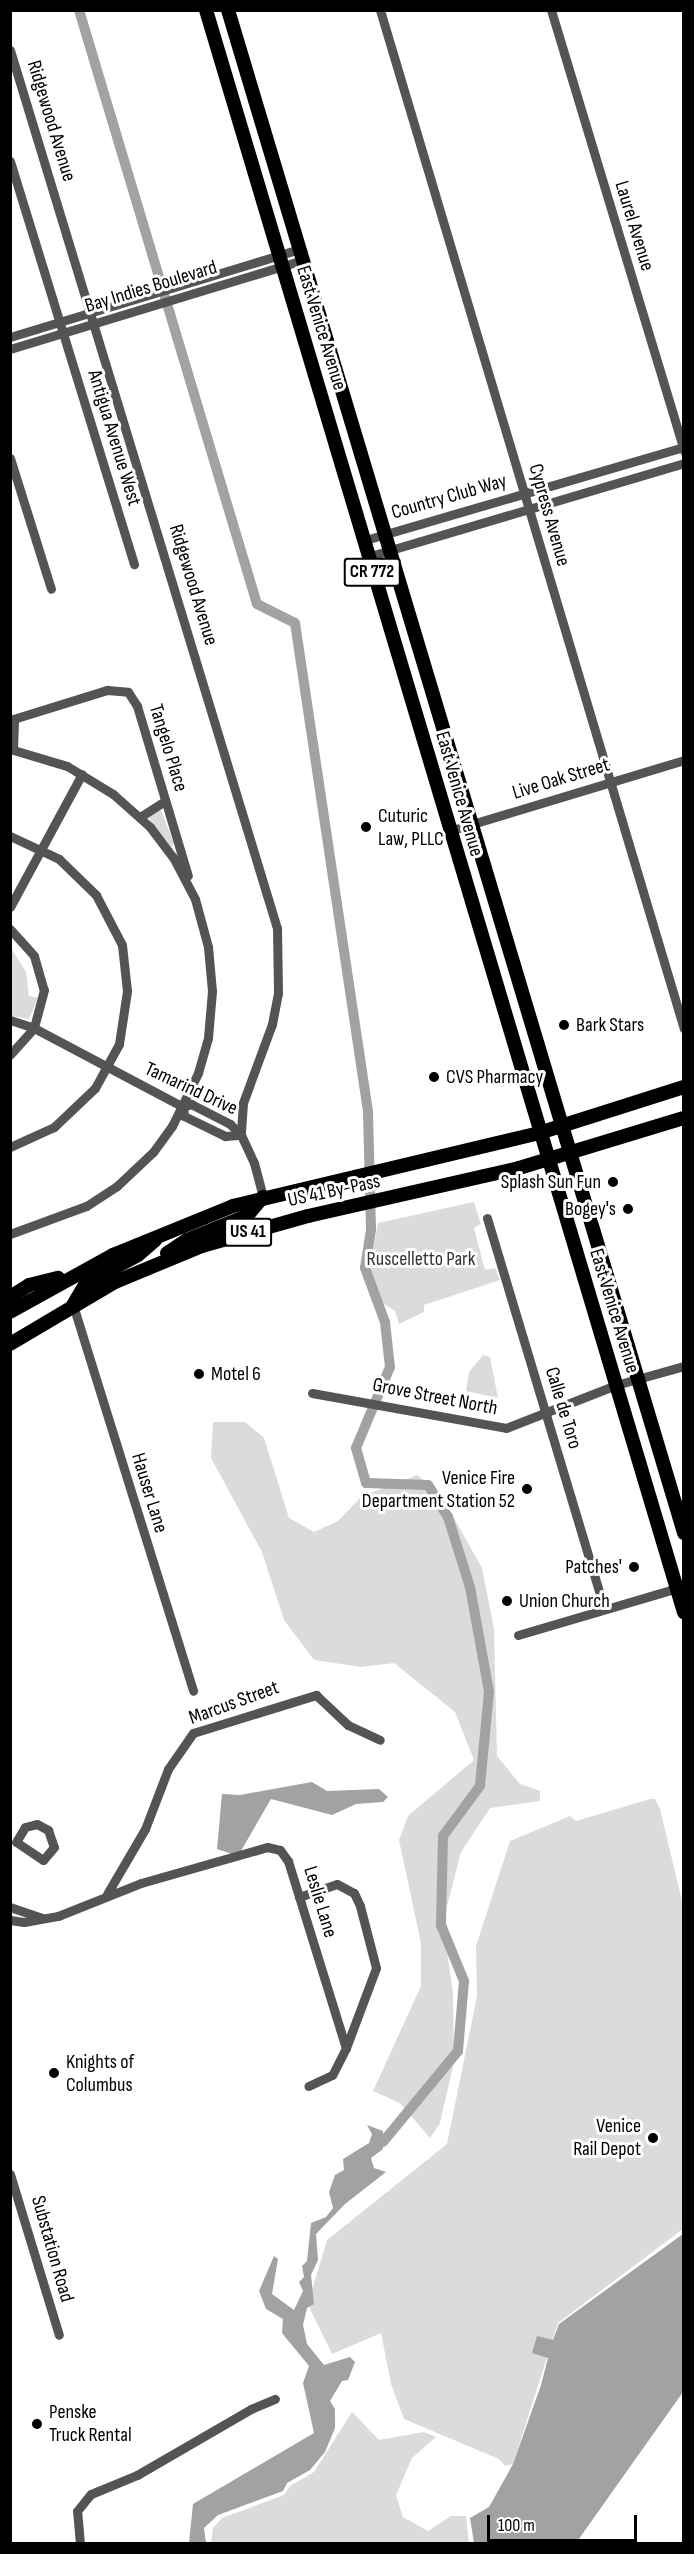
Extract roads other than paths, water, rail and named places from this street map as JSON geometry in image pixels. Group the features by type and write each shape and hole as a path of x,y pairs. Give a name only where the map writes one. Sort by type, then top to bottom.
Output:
{"main road":[{"name":"East Venice Avenue","path":"206,10 362,541 615,1385 679,1588 684,1612"},
{"name":"East Venice Avenue","path":"228,10 684,1533"},
{"name":"US 41 By-Pass","path":"10,1312 72,1275 160,1234 264,1197 562,1126 684,1087"},
{"name":"US 41 By-Pass","path":"10,1344 73,1305 157,1263 223,1239 548,1159 684,1118"},
{"path":"157,1263 176,1246 247,1216 264,1197"},
{"path":"73,1305 81,1287 138,1255 160,1234"},
{"path":"10,1297 29,1285 72,1275"}],"street":[{"name":"Cypress Avenue","path":"380,10 684,1029"},
{"name":"Laurel Avenue","path":"551,10 683,448"},
{"name":"Ridgewood Avenue","path":"10,50 277,928 278,993 268,1034 243,1103 241,1135"},
{"name":"Antigua Avenue West","path":"10,161 134,564"},
{"name":"Bay Indies Boulevard","path":"10,337 184,284 302,255"},
{"name":"Bay Indies Boulevard","path":"10,349 187,295 280,261"},
{"name":"Country Club Way","path":"362,541 683,448"},
{"path":"10,458 51,589"},
{"name":"Country Club Way","path":"367,557 684,463"},
{"name":"Tangelo Place","path":"12,720 107,690 124,690 137,706 195,899"},
{"path":"10,1234 68,1214 117,1186 153,1152 183,1107 204,1056 212,1003 208,947 195,899 172,857 140,817 82,774 54,760 12,749 12,720"},
{"name":"Live Oak Street","path":"449,831 684,760"},
{"path":"10,908 82,774"},
{"path":"140,817 165,801"},
{"path":"10,836 42,849 73,869 90,888 111,918 122,945 127,982 126,1014 109,1068 88,1097 64,1120 35,1138 10,1147"},
{"path":"10,929 30,949 42,976 42,1006 34,1028 10,1055"},
{"name":"Tamarind Drive","path":"10,1020 34,1028 183,1107 191,1104 230,1124 241,1135 257,1170 264,1197"},
{"name":"Calle de Toro","path":"487,1218 604,1609"},
{"name":"Hauser Lane","path":"73,1305 193,1691"},
{"name":"Grove Street North","path":"312,1393 500,1428 515,1426 615,1385 684,1365"},
{"path":"518,1635 679,1588"},
{"name":"East Venice Avenue","path":"679,1588 684,1620"},
{"name":"Marcus Street","path":"107,1894 145,1829 168,1769 193,1733 316,1695 348,1725 380,1740"},
{"name":"Leslie Lane","path":"10,1920 44,1919 91,1905 107,1894 267,1847 285,1855 346,2048"},
{"path":"299,1897 337,1884 354,1893 360,1906 376,1968 346,2048 332,2074 308,2086"},
{"path":"10,1907 44,1919"},
{"name":"Substation Road","path":"10,2174 59,2335"},
{"path":"80,2544 77,2511 91,2494 137,2475 251,2409 275,2399"}],"waterway":[{"path":"79,10 257,604 295,623 368,1114 371,1230 365,1268 385,1322 390,1367 356,1448 366,1483 428,1485 448,1517 470,1587 489,1692 480,1786 443,1836 441,1925 464,1981 458,2051 383,2142"}],"place":[{"name":"Cuturic Law, PLLC","path":"366,827"},
{"name":"Bark Stars","path":"564,1025"},
{"name":"CVS Pharmacy","path":"434,1077"},
{"name":"Splash Sun Fun","path":"613,1182"},
{"name":"Bogey's","path":"628,1209"},
{"name":"Motel 6","path":"199,1374"},
{"name":"Venice Fire Department Station 52","path":"527,1489"},
{"name":"Patches'","path":"634,1567"},
{"name":"Union Church","path":"507,1601"},
{"name":"Knights of Columbus","path":"54,2073"},
{"name":"Venice Rail Depot","path":"653,2138"},
{"name":"Penske Truck Rental","path":"37,2424"}],"park label":[{"name":"Ruscelletto Park","path":"421,1259"}]}
